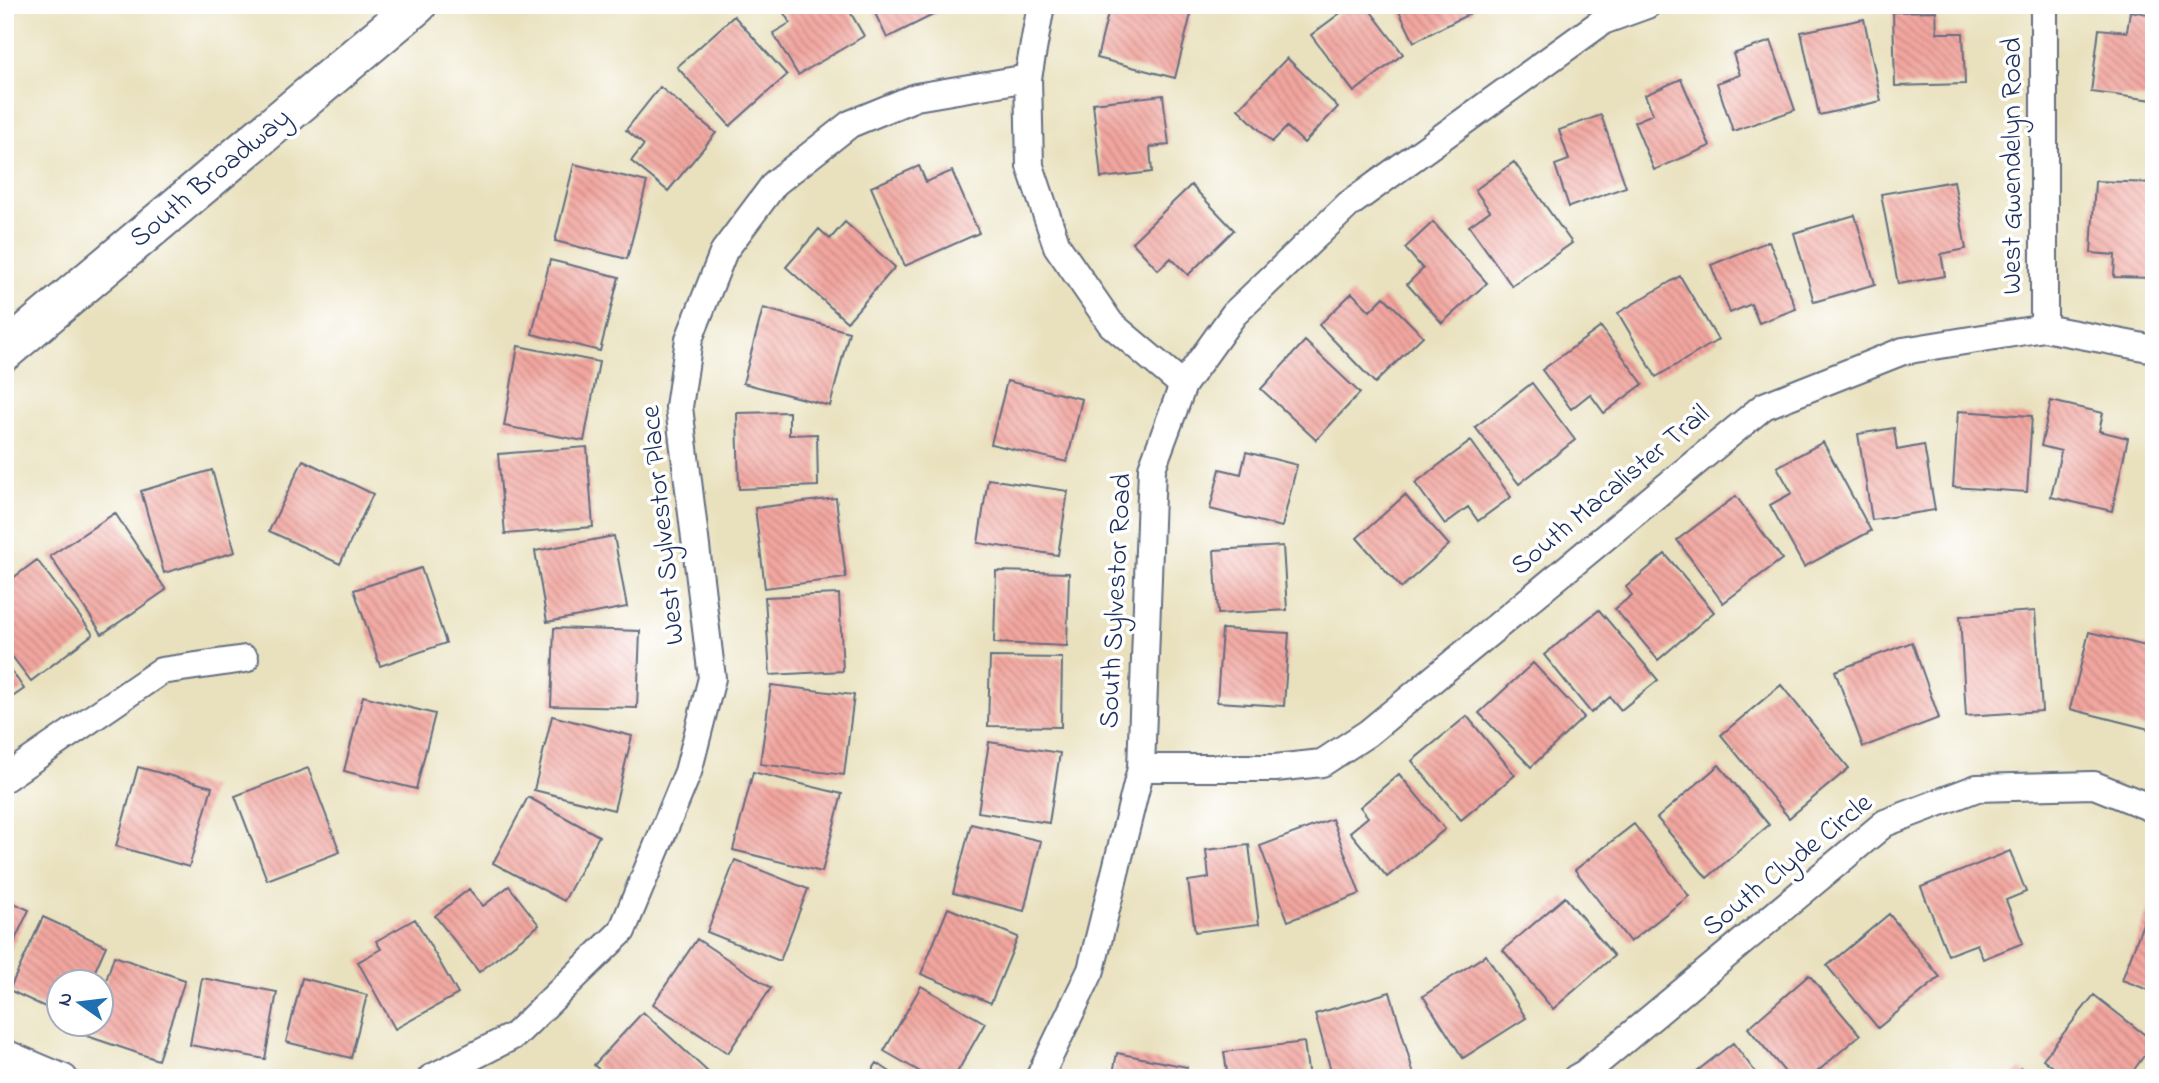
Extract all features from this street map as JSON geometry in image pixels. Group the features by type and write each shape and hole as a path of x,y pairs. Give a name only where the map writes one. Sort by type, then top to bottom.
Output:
{"main road":[{"name":"South Broadway","path":"5,351 417,5"}],"street":[{"path":"1041,5 1028,78 1030,166 1057,246 1111,324 1182,385"},
{"name":"South Sylvestor Road","path":"1039,1078 1091,970 1141,768 1152,468 1182,385 1234,314 1348,205 1603,21 1647,5"},
{"name":"West Gwendelyn Road","path":"2044,328 2045,5"},
{"name":"West Sylvestor Place","path":"431,1078 516,1035 622,930 688,772 712,678 679,407 689,340 724,251 775,183 850,124 916,97 1028,78"},
{"name":"South Macalister Trail","path":"1141,768 1275,768 1322,763 1368,733 1764,406 1903,351 2044,328 2154,349"},
{"path":"5,778 162,671 246,659"},
{"name":"South Clyde Circle","path":"1576,1078 1885,823 1977,788 2094,785 2154,809"},
{"path":"5,1053 64,1078"}],"building":[{"path":"779,5 846,5 864,36 798,75 773,33 790,23"},
{"path":"871,5 953,5 887,38"},
{"path":"1110,5 1193,6 1175,78 1097,58"},
{"path":"1351,5 1366,5 1403,54 1354,92 1311,35"},
{"path":"1396,5 1472,5 1475,11 1414,42"},
{"path":"1936,11 1937,33 1963,33 1965,84 1895,86 1893,12"},
{"path":"2130,11 2154,15 2154,100 2091,92 2099,29 2127,32"},
{"path":"734,16 787,75 730,126 677,67"},
{"path":"1864,19 1881,101 1819,115 1801,32"},
{"path":"1771,41 1795,110 1733,131 1717,83 1740,75 1733,54"},
{"path":"1287,58 1338,107 1304,143 1287,127 1272,142 1238,109"},
{"path":"1681,79 1710,146 1654,170 1634,122 1653,114 1645,95"},
{"path":"660,87 716,133 668,191 631,161 644,145 626,130"},
{"path":"1163,95 1169,145 1150,147 1152,172 1101,178 1093,103"},
{"path":"1601,115 1626,187 1569,207 1555,165 1569,160 1559,130"},
{"path":"1514,162 1572,243 1512,286 1469,226 1490,211 1475,190"},
{"path":"574,164 647,182 627,259 555,241"},
{"path":"919,166 926,182 952,171 979,233 905,266 871,187"},
{"path":"1954,181 1966,249 1941,254 1945,276 1898,284 1881,194"},
{"path":"2095,181 2154,183 2154,278 2114,277 2115,255 2091,253"},
{"path":"1191,185 1234,230 1188,275 1171,258 1158,270 1132,242"},
{"path":"1855,215 1875,284 1814,302 1794,233"},
{"path":"845,222 895,267 847,322 786,267 819,229 830,239"},
{"path":"1433,222 1487,283 1442,323 1407,284 1423,269 1405,248"},
{"path":"1769,241 1796,309 1759,323 1751,304 1730,313 1711,265"},
{"path":"550,260 619,277 600,351 532,334"},
{"path":"1680,276 1718,340 1656,377 1618,313"},
{"path":"1352,293 1370,311 1384,297 1423,336 1375,383 1319,325"},
{"path":"763,308 849,332 830,406 743,383"},
{"path":"1601,327 1643,384 1604,413 1590,394 1571,409 1542,370"},
{"path":"1305,341 1360,393 1316,440 1261,389"},
{"path":"518,346 599,362 584,441 504,426"},
{"path":"1007,381 1082,399 1067,462 991,444"},
{"path":"1532,383 1575,440 1519,484 1475,427"},
{"path":"2051,401 2103,413 2099,431 2128,438 2112,511 2051,497 2061,451 2041,446"},
{"path":"1958,411 2032,416 2027,492 1953,487"},
{"path":"789,412 789,435 817,434 818,486 739,489 737,413"},
{"path":"1894,428 1897,450 1924,445 1935,510 1872,520 1858,434"},
{"path":"1471,441 1511,497 1478,521 1468,507 1445,524 1415,483"},
{"path":"1823,442 1871,531 1804,567 1770,505 1792,493 1777,467"},
{"path":"587,447 593,527 505,534 498,454"},
{"path":"1246,452 1297,465 1282,527 1210,509 1220,469 1241,474"},
{"path":"303,460 373,494 340,564 269,531"},
{"path":"212,470 235,552 164,573 141,491"},
{"path":"988,479 1068,491 1058,555 978,543"},
{"path":"1405,495 1449,545 1401,588 1357,538"},
{"path":"1736,496 1782,559 1723,603 1677,540"},
{"path":"2154,496 2154,515 2148,513"},
{"path":"836,498 846,578 765,588 755,508"},
{"path":"115,513 166,590 102,634 50,556"},
{"path":"614,536 627,607 547,622 535,551"},
{"path":"1283,546 1287,610 1218,614 1214,550"},
{"path":"1665,554 1714,612 1658,660 1615,609 1632,595 1626,587"},
{"path":"37,560 93,634 31,681 5,647 5,584"},
{"path":"421,568 446,643 380,666 354,590"},
{"path":"996,571 1069,573 1067,646 994,643"},
{"path":"839,594 843,671 770,675 765,597"},
{"path":"1599,610 1658,680 1621,710 1610,697 1591,713 1544,655"},
{"path":"2035,611 2042,711 1966,716 1960,616"},
{"path":"554,628 640,631 637,708 551,706"},
{"path":"1222,629 1289,633 1284,706 1217,702"},
{"path":"2089,632 2154,648 2154,711 2149,729 2070,709"},
{"path":"1912,642 1939,718 1863,747 1835,671"},
{"path":"990,657 1062,658 1061,727 988,726"},
{"path":"5,661 24,689 5,702"},
{"path":"1533,663 1584,717 1531,767 1479,713"},
{"path":"771,685 854,695 844,775 760,764"},
{"path":"1781,685 1849,768 1789,818 1721,735"},
{"path":"363,696 435,714 416,789 344,771"},
{"path":"552,716 632,736 614,810 534,790"},
{"path":"1467,716 1515,775 1461,820 1412,761"},
{"path":"989,742 1060,753 1049,823 978,812"},
{"path":"1719,765 1769,825 1707,878 1657,818"},
{"path":"138,767 212,787 189,867 116,846"},
{"path":"308,768 340,852 267,880 235,796"},
{"path":"753,772 842,794 822,872 733,850"},
{"path":"1399,774 1445,829 1387,877 1350,832 1368,817 1360,807"},
{"path":"528,797 599,836 564,901 493,863"},
{"path":"1332,819 1360,894 1288,921 1260,846"},
{"path":"971,824 1041,841 1024,911 953,893"},
{"path":"1634,824 1689,896 1630,942 1575,870"},
{"path":"1249,845 1259,924 1195,932 1188,881 1209,878 1206,850"},
{"path":"2010,851 2026,892 2006,900 2023,943 1983,959 1977,944 1948,955 1921,887"},
{"path":"735,860 808,889 780,961 707,932"},
{"path":"509,886 539,925 479,972 435,916 469,889 483,906"},
{"path":"2154,894 2154,992 2122,980"},
{"path":"1565,897 1614,956 1553,1009 1503,950"},
{"path":"5,899 29,910 5,961"},
{"path":"948,908 1018,937 991,1003 921,974"},
{"path":"1889,914 1940,977 1878,1028 1827,966"},
{"path":"43,917 106,946 96,968 46,968 46,1007 9,990"},
{"path":"415,919 458,994 395,1029 358,962 381,949 376,941"},
{"path":"697,939 771,988 728,1053 653,1004"},
{"path":"1486,955 1526,1018 1463,1058 1423,996"},
{"path":"114,956 185,980 158,1060 93,1038 116,1038 116,968 110,968"},
{"path":"1809,975 1860,1035 1810,1078 1790,1078 1748,1028"},
{"path":"202,978 277,992 265,1059 190,1045"},
{"path":"302,978 367,995 351,1058 286,1042"},
{"path":"921,986 985,1023 954,1078 931,1078 884,1051"},
{"path":"1390,992 1415,1078 1333,1078 1315,1014"},
{"path":"2094,995 2154,1042 2128,1078 2067,1078 2043,1059"},
{"path":"643,1012 707,1071 701,1078 608,1078 594,1065"},
{"path":"1304,1042 1309,1078 1228,1078 1224,1052"},
{"path":"1733,1043 1760,1078 1688,1078"},
{"path":"1117,1053 1187,1067 1185,1078 1112,1078"},
{"path":"877,1063 899,1078 867,1078"},
{"path":"2021,1068 2032,1078 2012,1078"}]}
